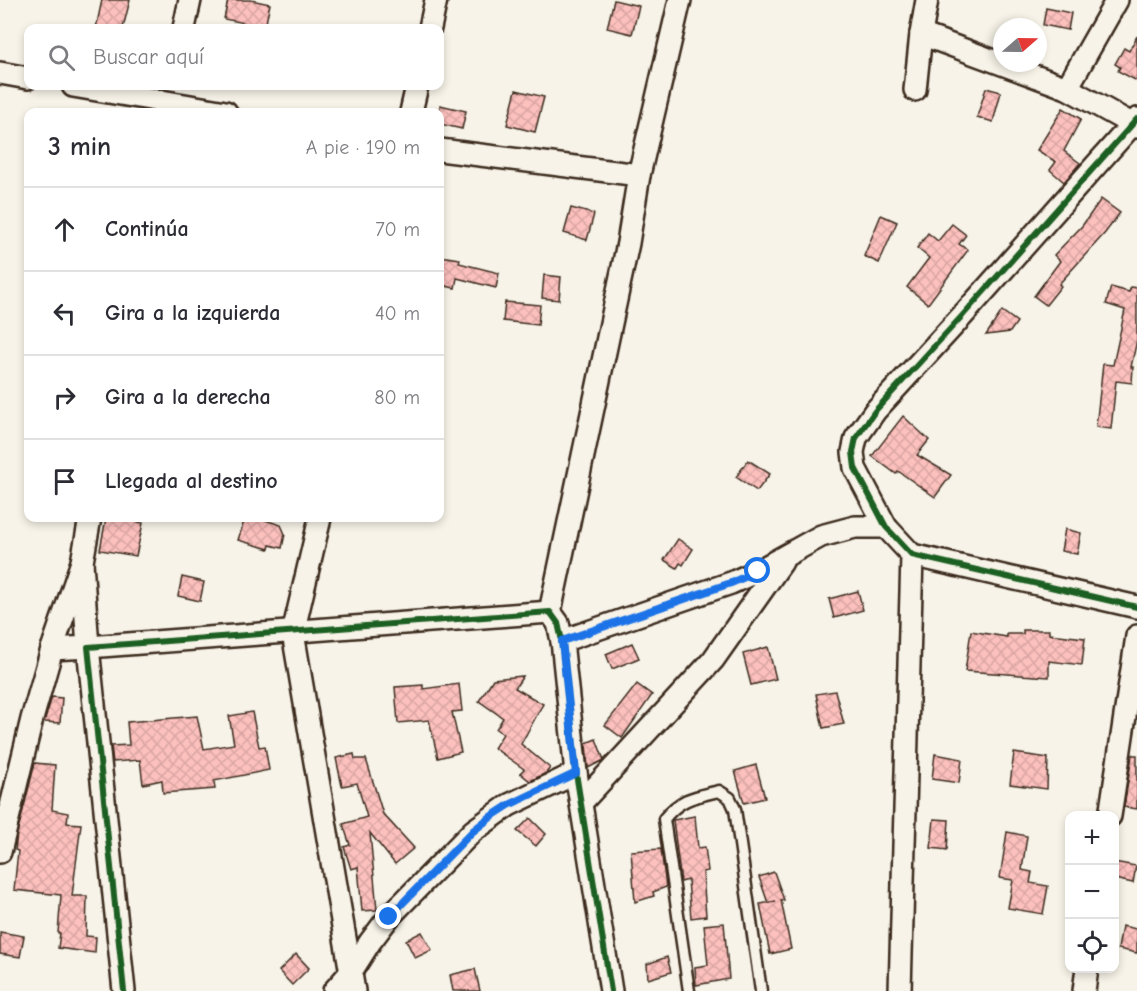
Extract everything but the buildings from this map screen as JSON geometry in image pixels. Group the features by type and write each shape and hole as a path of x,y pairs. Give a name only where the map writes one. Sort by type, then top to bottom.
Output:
{"street":[{"path":"185,24 190,0"},
{"path":"431,24 436,0"},
{"path":"611,991 576,773 562,641 558,623 550,612 628,243 639,175 680,0"},
{"path":"915,90 927,0"},
{"path":"1067,88 1117,0"},
{"path":"921,34 1067,88 1136,124 874,411 856,438 853,452 855,468 886,527 912,555 1137,607"},
{"path":"0,73 24,77"},
{"path":"100,90 207,108"},
{"path":"412,108 416,90"},
{"path":"444,151 639,175"},
{"path":"0,852 32,719 52,649 82,562 89,522"},
{"path":"319,522 293,633 353,981"},
{"path":"562,641 731,583 758,571 821,536 855,527 886,527"},
{"path":"581,803 712,660 786,555"},
{"path":"900,991 912,555"},
{"path":"82,562 88,647 124,991"},
{"path":"52,649 293,633 550,612"},
{"path":"1111,811 1137,636"},
{"path":"334,991 353,981 370,942 389,917 473,831 509,805 576,773"},
{"path":"1084,991 1086,973"}],"lane":[{"path":"689,991 663,819 675,805 719,791 730,798 735,809 761,991"}],"cycle path":[{"path":"1137,119 875,411 856,438 853,452 855,468 886,527 912,555 1137,607"},
{"path":"124,991 88,647 550,612 558,623 562,641 576,773 611,991"}],"route":[{"path":"389,917 473,831 492,816 509,805 576,773 562,641 731,583 758,571"}]}
